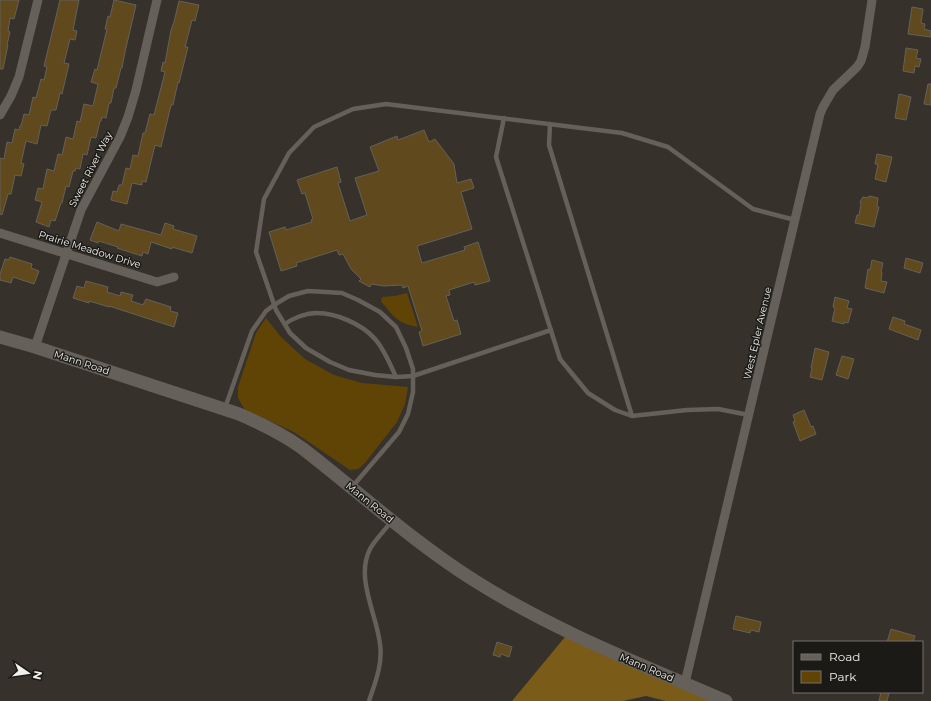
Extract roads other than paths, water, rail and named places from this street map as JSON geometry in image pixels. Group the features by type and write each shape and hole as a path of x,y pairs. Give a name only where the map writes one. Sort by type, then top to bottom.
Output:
{"main road":[{"name":"Mann Road","path":"0,337 224,409 266,425 302,448 433,553 473,580 518,606 579,637 726,701"}],"street":[{"path":"0,115 11,96 19,77 38,0"},
{"name":"Sweet River Way","path":"35,347 80,210 120,137 128,117 136,90 157,0"},
{"name":"West Epler Avenue","path":"685,683 819,118 823,107 833,90 857,67 861,61 865,47 872,0"},
{"name":"Prairie Meadow Drive","path":"0,233 157,282 174,278"}],"lane":[{"path":"551,330 413,376 396,377 349,370 330,362 306,348 290,333 274,305 256,252 264,200 289,153 314,126 353,108 386,104 622,133 668,147 753,209 795,220"},
{"path":"504,118 496,157 560,359 588,393 615,410 632,416 687,410 718,409 749,415"},
{"path":"550,124 549,145 632,416"},
{"path":"224,409 252,331 266,311 274,305 289,296 308,291 342,293 380,312 396,327 406,348 413,370 413,392 408,414 399,432 352,487"},
{"path":"285,324 301,316 316,313 335,316 352,322 363,328 375,339 384,352 396,377"},
{"path":"369,701 379,671 381,659 380,644 366,586 364,566 370,548 393,520"}]}
